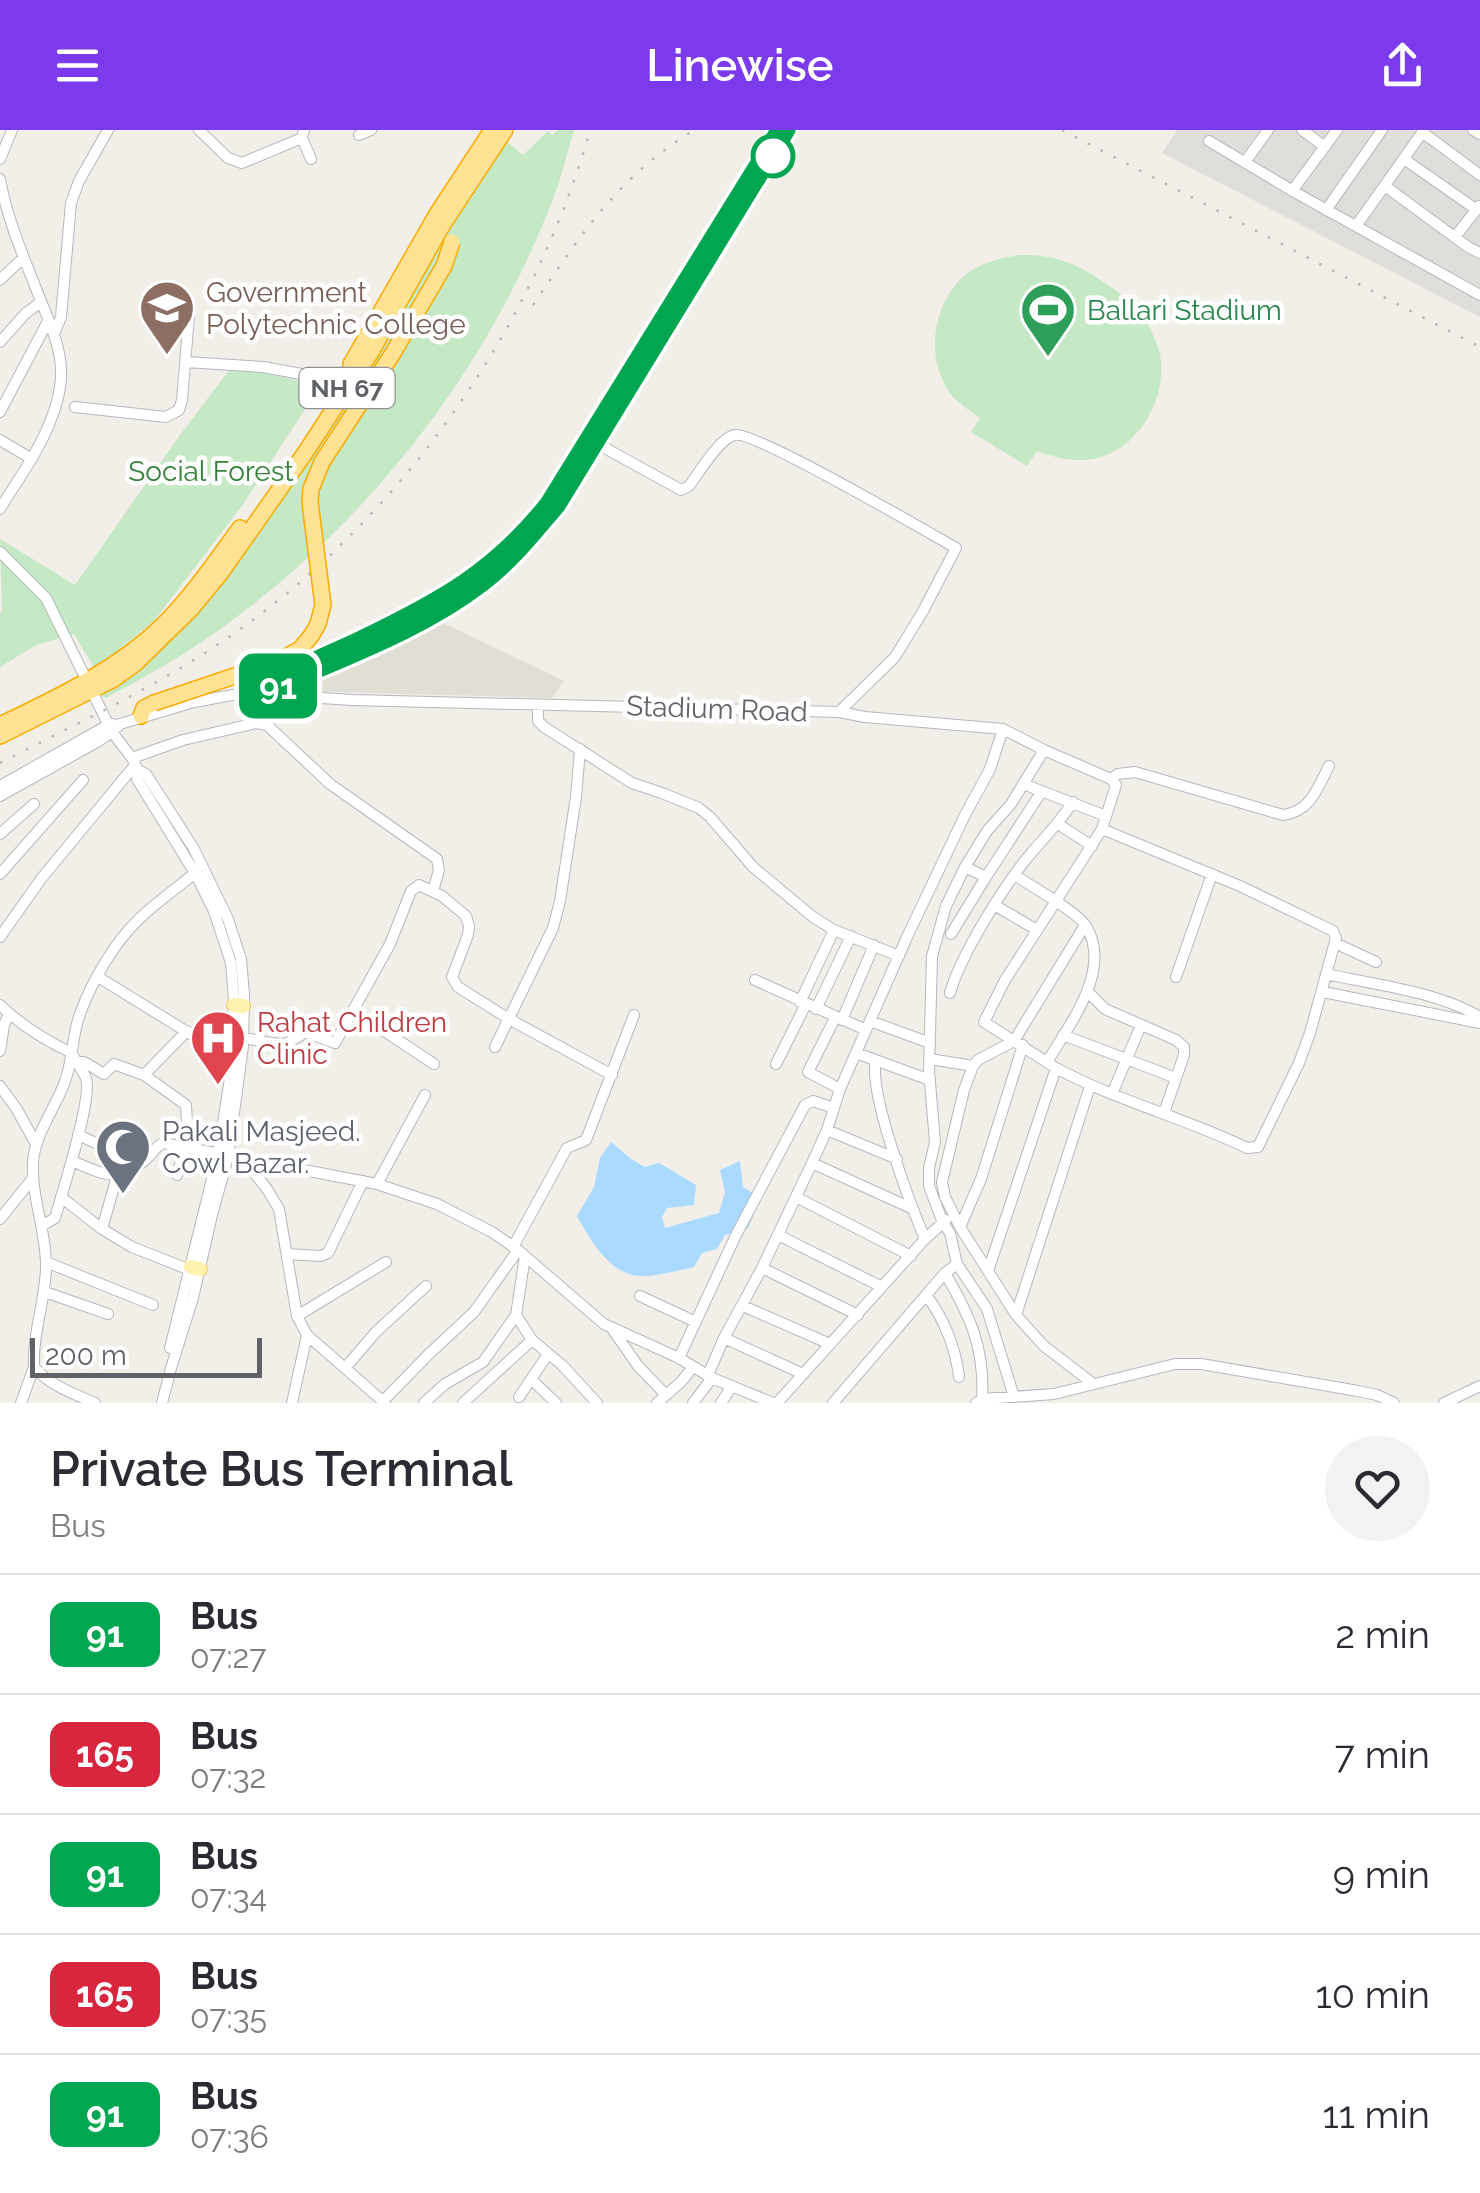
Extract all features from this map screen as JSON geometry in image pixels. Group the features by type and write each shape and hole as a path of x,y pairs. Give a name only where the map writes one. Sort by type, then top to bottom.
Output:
{"highway":[{"path":"0,725 90,686 164,624 201,580 257,506 340,381 492,130"},
{"name":"NH 67","path":"0,736 136,663 170,633 220,574 371,352 442,217 505,130"},
{"path":"141,716 144,708 154,703 279,660 300,649 311,636 324,605 311,489 322,462 444,266 452,228 442,217"}],"street":[{"path":"0,159 12,130"},
{"path":"54,334 61,317 73,195 108,130"},
{"path":"199,130 228,158 242,164 303,134 311,158"},
{"path":"358,136 372,130"},
{"path":"772,149 778,130"},
{"path":"0,786 141,716 282,686 481,586 517,554 558,506 592,441 772,149 788,130"},
{"path":"1245,162 1268,130"},
{"path":"1302,130 1325,146"},
{"path":"1292,191 1337,130"},
{"path":"1326,210 1382,130"},
{"path":"1472,130 1480,134"},
{"path":"1356,226 1423,131 1480,175"},
{"path":"1209,141 1480,295"},
{"path":"1404,159 1478,208 1455,237"},
{"path":"0,179 3,198 54,334 61,364 61,379 48,426 32,459 3,495 0,509"},
{"path":"1385,186 1480,253"},
{"path":"0,231 12,222"},
{"path":"0,280 24,258"},
{"path":"0,342 41,302"},
{"path":"75,407 166,416 179,410 189,316"},
{"path":"0,412 48,321"},
{"path":"186,362 263,367 340,381"},
{"name":"Stadium Road","path":"256,691 275,696 538,712 839,712 894,657 956,548 742,434 725,439 689,486 681,490 592,441"},
{"path":"0,440 32,459"},
{"path":"0,552 46,598 111,729 135,764 137,779 199,869 231,962 244,1038 238,1098 159,1403"},
{"path":"538,712 550,732 632,783 699,808 771,884 813,917 834,930 899,956"},
{"path":"839,712 1003,729 1113,788"},
{"path":"0,935 135,764 184,740 262,724 330,784 437,858 439,870 434,890"},
{"path":"0,796 111,729"},
{"path":"693,1403 710,1377 724,1338 744,1306 796,1198 899,956 990,769 1003,729"},
{"path":"496,1047 557,914 580,748"},
{"path":"1014,1397 987,1309 956,1264 950,1233 931,1194 928,1177 936,1142 930,1080 932,956 946,906 965,867 1012,804 1044,750"},
{"path":"1102,828 1333,931 1335,943 1310,1033 1258,1147 1247,1148 1090,1086 986,1025 985,1018 1102,828 1118,774 1135,772 1282,814 1294,813 1311,801 1329,766"},
{"path":"0,874 82,780"},
{"path":"1023,784 1106,816"},
{"path":"951,934 1042,791"},
{"path":"950,993 959,969 996,906 1073,802"},
{"path":"0,834 34,804"},
{"path":"1058,824 1092,846"},
{"path":"1011,840 1032,853"},
{"path":"965,867 986,876"},
{"path":"43,1225 55,1218 72,1161 87,1086 74,1057 72,1040 82,1009 98,976 136,922 199,869"},
{"path":"1176,977 1212,874"},
{"path":"988,1270 1052,1065 1063,1035 1088,992 1094,962 1086,925 1016,876"},
{"path":"244,1038 284,1046 306,1032 335,1043 390,944 412,891 419,885 434,890 466,916 468,935 452,978 458,986 509,1019 612,1075"},
{"path":"996,906 1037,930"},
{"path":"960,1228 981,1179 1019,1043 1086,925"},
{"path":"807,1005 834,930"},
{"path":"776,1064 807,1005 851,936"},
{"path":"1335,943 1376,962"},
{"path":"840,1089 808,1072 874,945"},
{"path":"1355,980 1359,953"},
{"path":"1326,974 1436,998 1462,1007 1480,1020"},
{"path":"98,976 210,1046"},
{"path":"755,980 838,1019 930,1043"},
{"path":"1088,992 1104,1008 1184,1046 1164,1112"},
{"path":"1322,992 1480,1020"},
{"path":"223,1156 239,1005"},
{"path":"4,1010 43,1040 102,1074 116,1063 144,1075 186,1105 187,1123 194,1134 178,1174"},
{"path":"0,1051 4,1010"},
{"path":"354,1011 434,1064"},
{"path":"243,1160 276,1201 297,1316 307,1336 384,1402 474,1312 518,1251 567,1148 586,1140 634,1015"},
{"path":"1112,1094 1141,1025"},
{"path":"144,1075 187,1032"},
{"path":"1063,1035 1176,1078"},
{"path":"1019,1043 983,1057 973,1066 942,1182 945,1197 960,1228 1016,1315 1044,1346 1092,1384"},
{"path":"856,1053 930,1080"},
{"path":"21,1403 34,1367 45,1292 43,1225 33,1178 36,1144 74,1057"},
{"path":"930,1059 973,1066"},
{"path":"876,1061 874,1083 925,1239"},
{"path":"0,1086 36,1144"},
{"path":"1016,1315 1090,1086"},
{"path":"378,1184 426,1096"},
{"path":"679,1358 729,1249 805,1105 814,1101 834,1108"},
{"path":"827,1130 896,1159"},
{"path":"78,1135 116,1152 135,1167"},
{"path":"72,1161 118,1176 135,1167 163,1142 378,1184 437,1204 492,1232 612,1329 644,1340 752,1400 775,1403 925,1239 953,1214"},
{"path":"812,1163 912,1208"},
{"path":"102,1229 118,1176"},
{"path":"0,1219 33,1178"},
{"path":"287,1254 328,1254 363,1181"},
{"path":"61,1197 132,1247 194,1269"},
{"path":"796,1198 911,1256"},
{"path":"778,1235 882,1288"},
{"path":"424,1403 445,1384 482,1362 516,1316 518,1251"},
{"path":"46,1262 153,1305"},
{"path":"297,1316 386,1262"},
{"path":"833,1403 956,1264"},
{"path":"762,1268 858,1315"},
{"path":"945,1273 971,1320 982,1370 979,1401 1054,1394 1176,1364 1201,1364 1358,1391 1394,1403"},
{"path":"345,1368 376,1332 426,1286"},
{"path":"45,1292 108,1314"},
{"path":"926,1295 940,1314 953,1348 958,1377"},
{"path":"640,1296 696,1322"},
{"path":"744,1306 830,1344"},
{"path":"516,1316 532,1340 562,1364 597,1403"},
{"path":"612,1329 661,1399 694,1367"},
{"path":"292,1403 307,1336"},
{"path":"724,1338 803,1374"},
{"path":"463,1403 532,1340"},
{"path":"519,1401 548,1354"},
{"path":"34,1367 59,1387 94,1403"},
{"path":"532,1380 556,1403"},
{"path":"721,1403 732,1386"},
{"path":"1444,1403 1480,1386"},
{"path":"1467,1392 1476,1403"}],"shaded area":[{"path":"1177,130 1480,130 1480,317 1162,153"},
{"path":"437,620 564,681 552,698 295,691"}],"green space":[{"name":"Social Forest","path":"558,130 574,130 557,188 530,253 498,317 420,436 325,542 272,589 189,650 106,698 102,696 149,662 237,564 358,390 453,221 506,141 523,155 548,131 552,135"},
{"name":"Ballari Stadium","path":"1019,255 1054,258 1084,270 1124,297 1152,333 1161,371 1155,403 1138,432 1112,452 1081,460 1037,451 1027,466 971,432 980,418 953,397 942,379 935,347 936,330 947,298 974,269"},
{"name":"Social Forest","path":"233,365 320,386 244,503 154,621 95,669 74,634 36,645 0,667 0,539 75,585"}],"water":[{"path":"611,1142 645,1167 659,1163 696,1185 694,1205 667,1208 662,1217 665,1228 719,1213 725,1192 720,1170 740,1161 743,1187 754,1198 754,1212 747,1229 725,1235 717,1249 702,1253 694,1267 646,1276 613,1265 577,1216 594,1187 600,1158"}],"railway":[{"path":"0,763 112,706 220,643 284,596 399,483 494,350 533,278 565,205 590,130"},
{"path":"533,305 622,187 694,130"},
{"path":"1062,130 1480,347"}],"bus line":[{"name":"91","path":"778,130 532,522 478,574 406,617 272,686 282,686 424,620 481,586 517,554 558,506 598,444 788,130"}],"place":[{"name":"Government Polytechnic College","path":"167,357"},
{"name":"Ballari Stadium","path":"1048,359"},
{"name":"Rahat Children Clinic","path":"218,1087"},
{"name":"Pakali Masjeed. Cowl Bazar.","path":"123,1196"}]}
